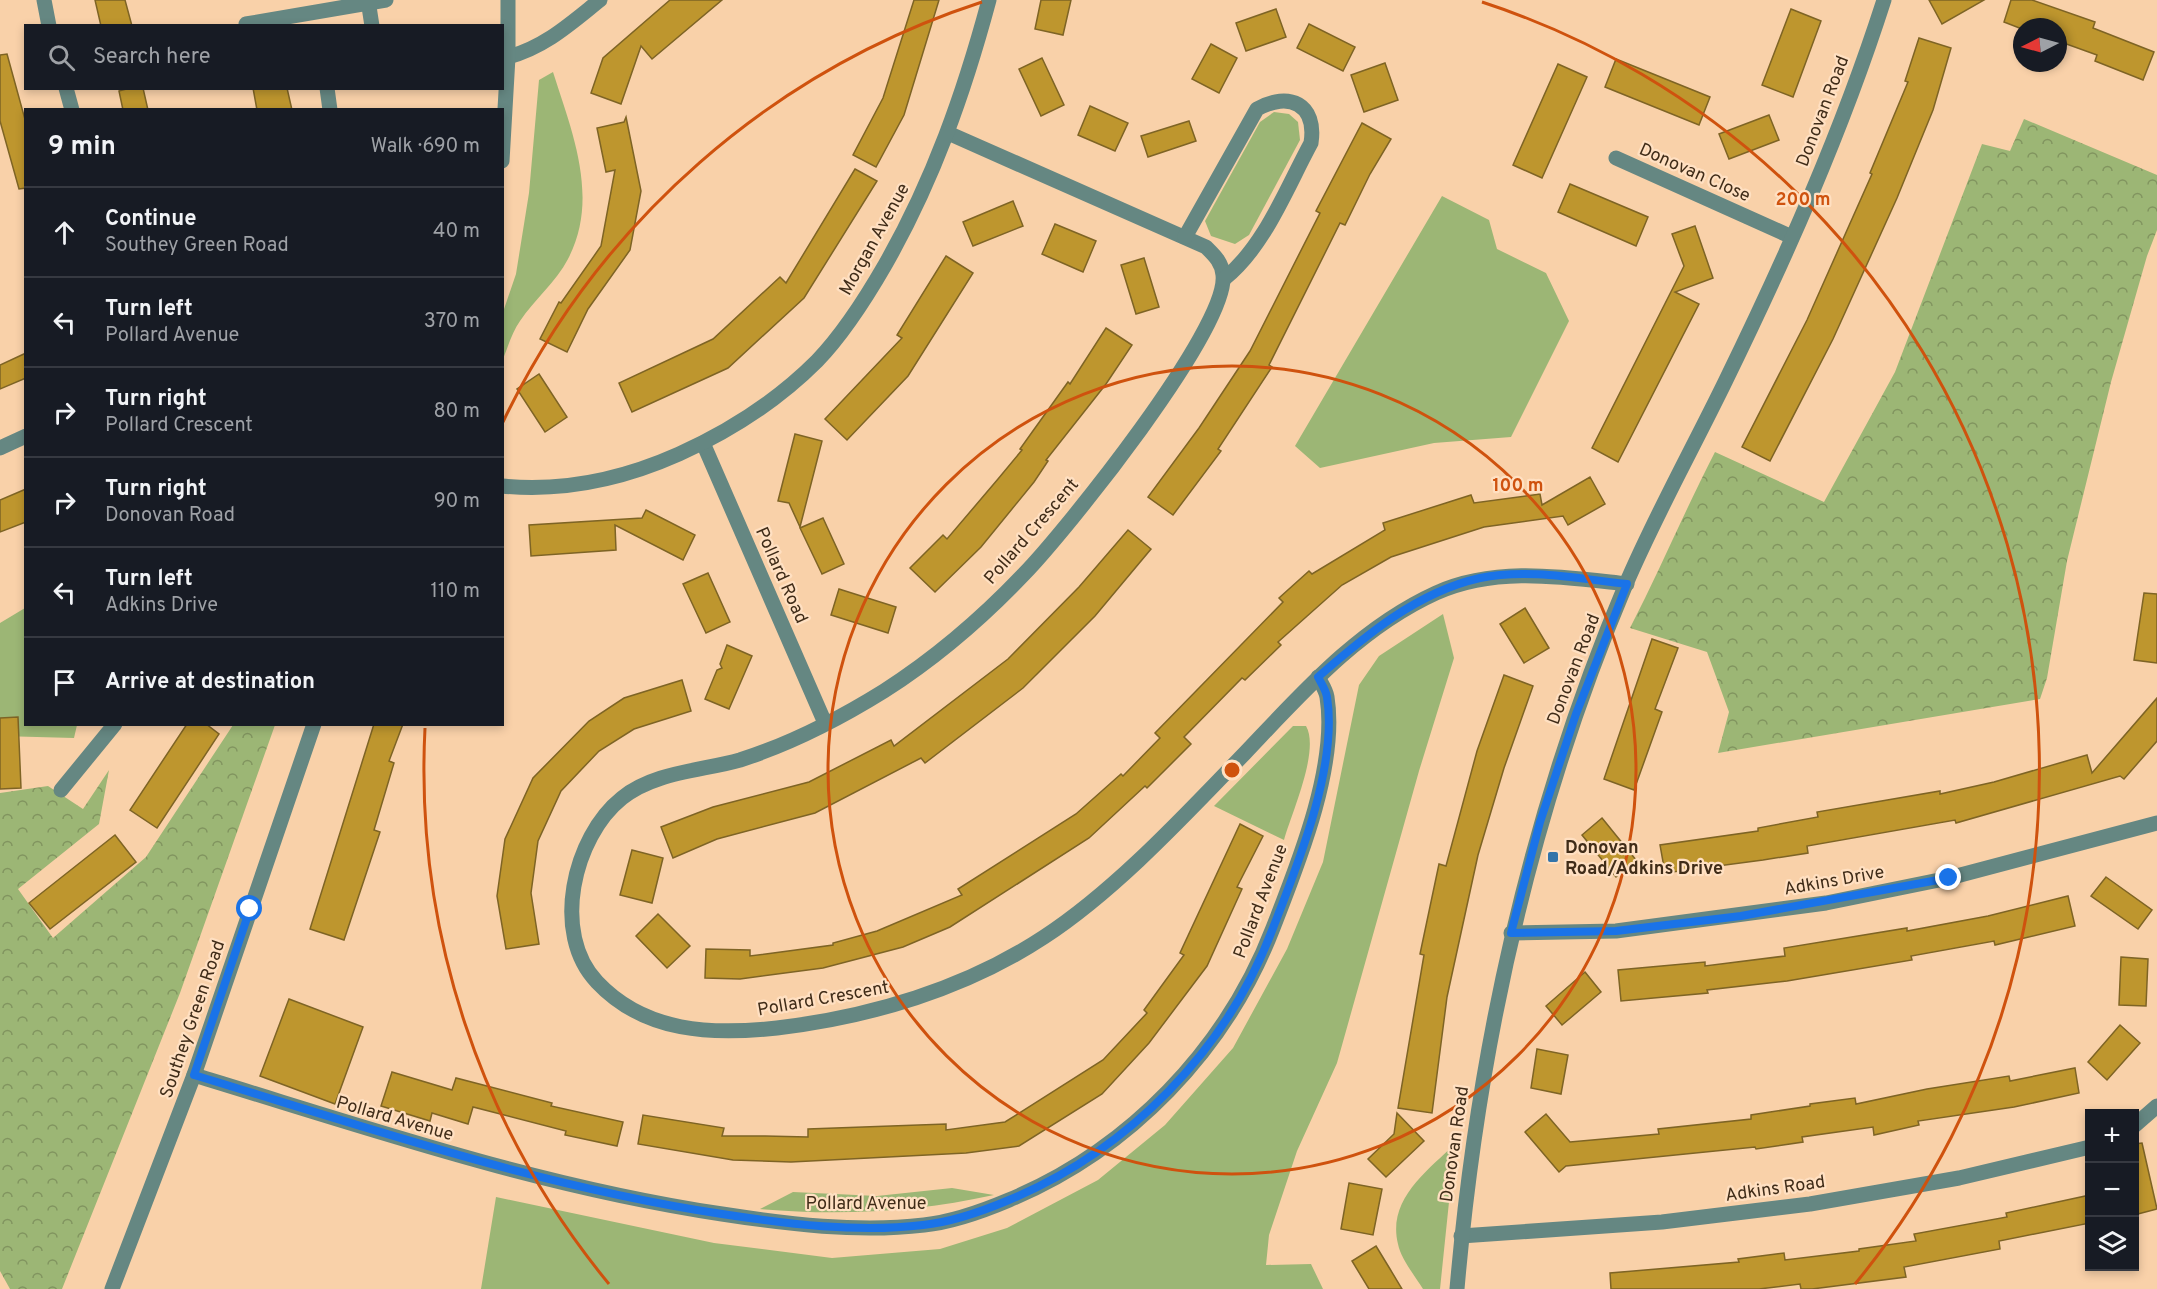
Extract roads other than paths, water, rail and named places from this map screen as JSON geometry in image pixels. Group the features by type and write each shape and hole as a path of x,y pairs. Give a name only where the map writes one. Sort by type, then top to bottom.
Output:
{"street":[{"path":"44,0 49,24"},
{"path":"246,24 317,19 368,2 386,0"},
{"path":"504,126 508,57 508,0"},
{"path":"508,57 527,52 551,40 600,0"},
{"name":"Morgan Avenue","path":"504,486 581,484 644,469 703,443 760,410 818,360 857,311 909,223 948,134 971,68 989,0"},
{"name":"Donovan Road","path":"1457,1289 1472,1144 1511,933 1540,822 1572,724 1627,584 1792,237 1841,122 1884,0"},
{"path":"368,2 372,24"},
{"path":"67,90 71,108"},
{"path":"327,90 330,108"},
{"name":"Pollard Crescent","path":"1185,237 1257,109 1270,102 1284,100 1299,104 1310,114 1313,129 1311,143 1263,232 1241,265 1224,279 1216,306 1184,365 1134,441 1025,573 955,640 884,691 789,742 738,760 648,782 621,798 600,822 583,853 573,884 572,919 579,950 592,977 616,1000 647,1019 657,1022 687,1029 740,1032 808,1024 901,1004 987,970 1047,936 1125,872 1201,798 1318,677 1381,625 1437,592 1481,578 1523,575 1627,584"},
{"path":"948,134 1206,247 1218,259 1224,279"},
{"name":"Donovan Close","path":"1616,158 1792,237"},
{"path":"0,448 24,437"},
{"name":"Pollard Road","path":"703,443 825,723"},
{"name":"Pollard Avenue","path":"194,1075 426,1148 542,1179 646,1202 774,1222 854,1227 924,1225 983,1211 1042,1186 1097,1153 1149,1112 1194,1063 1231,1013 1263,954 1294,874 1317,800 1327,741 1327,694 1318,677"},
{"path":"61,790 113,726"},
{"name":"Southey Green Road","path":"112,1289 194,1075 313,726"},
{"name":"Adkins Drive","path":"1511,933 1616,931 1826,903 1949,878 2157,823"},
{"path":"2139,1122 2157,1106"},
{"name":"Adkins Road","path":"1461,1236 1662,1222 1810,1204 1959,1178 2085,1148"}],"place":[{"name":"Donovan Road/Adkins Drive","path":"1553,857"}]}
